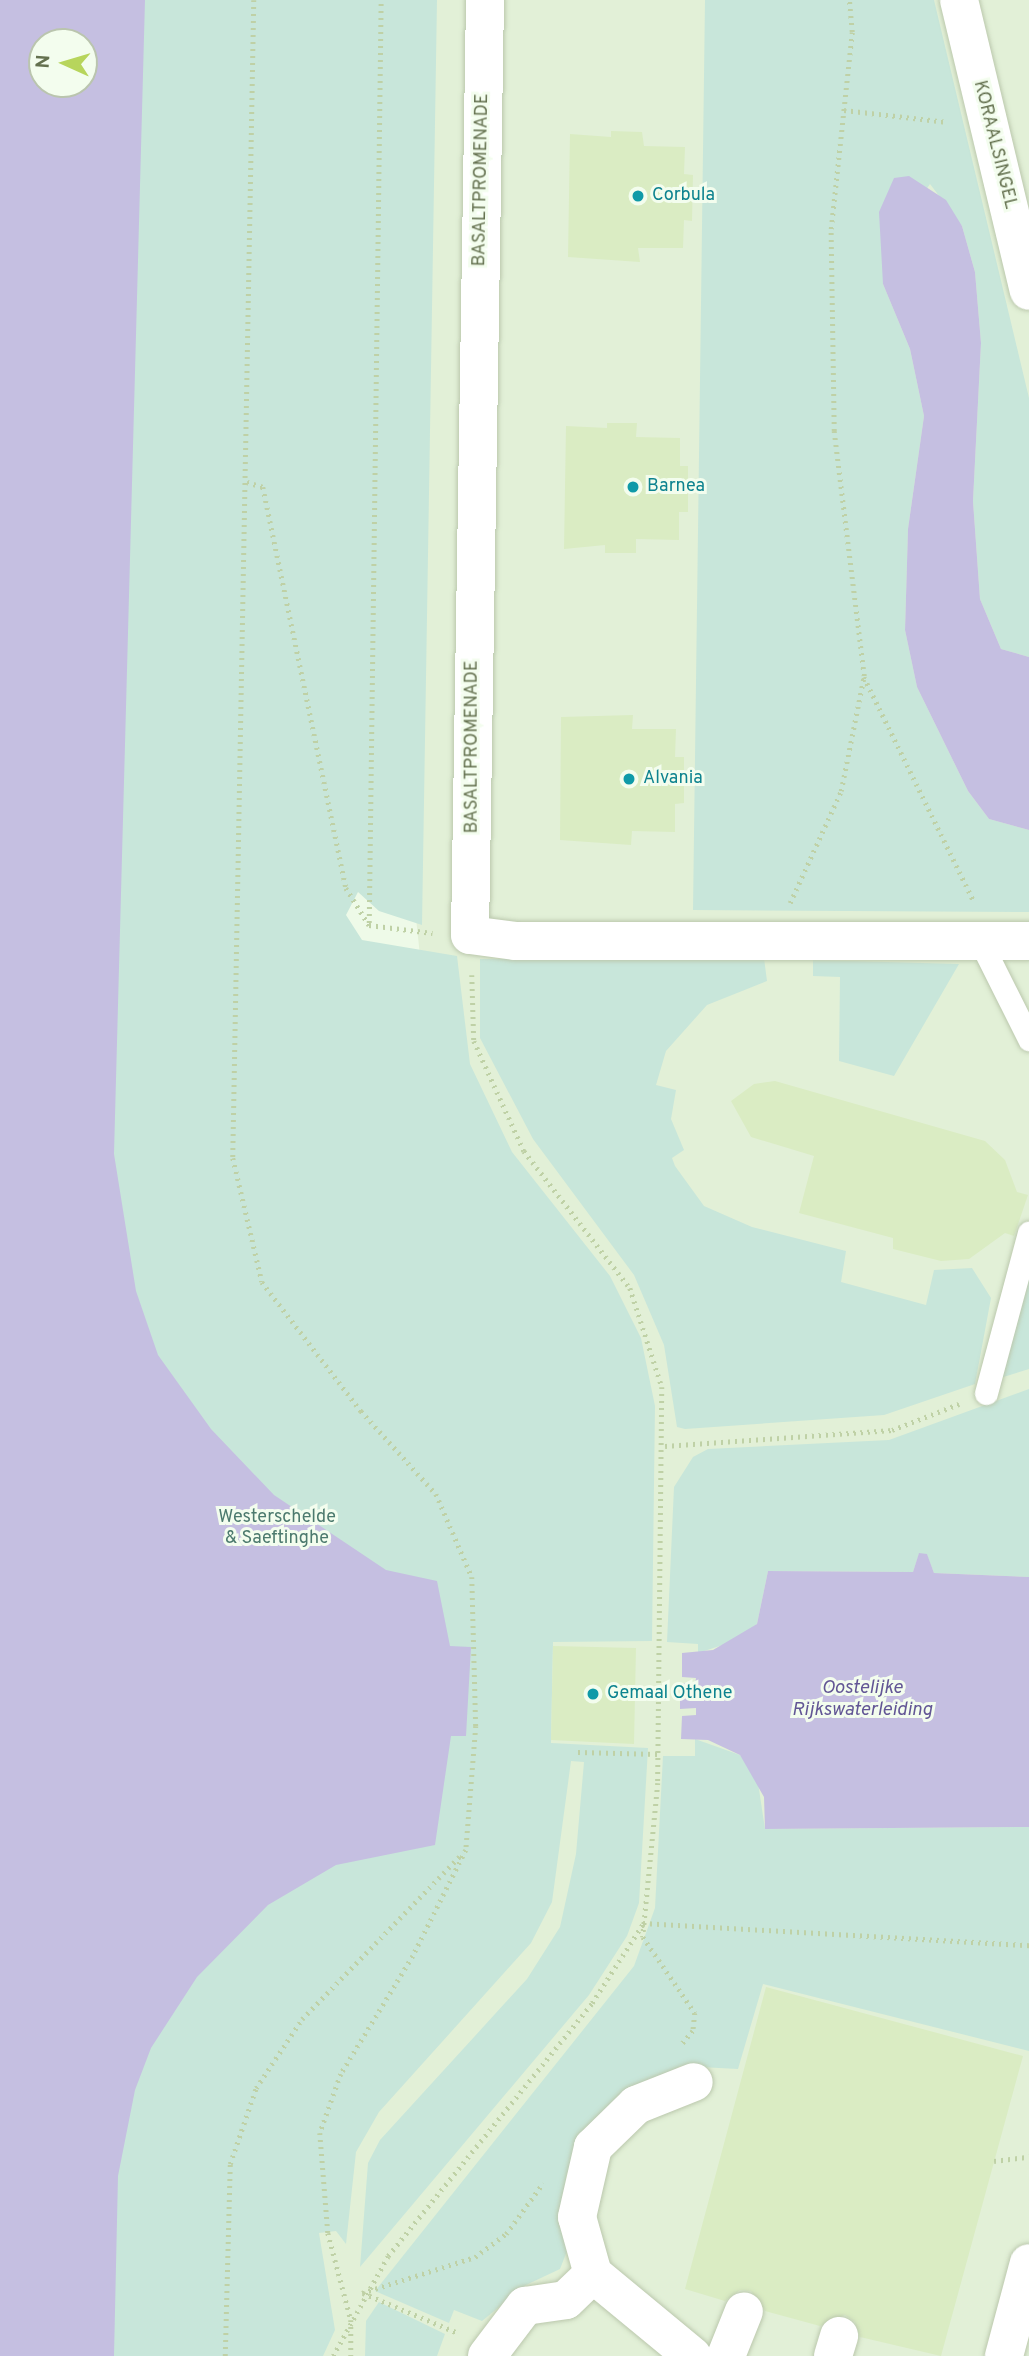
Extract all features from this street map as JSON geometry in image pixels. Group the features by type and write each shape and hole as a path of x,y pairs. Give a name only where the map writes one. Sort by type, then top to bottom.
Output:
{"street":[{"name":"BASALTPROMENADE","path":"470,935 485,0"},
{"name":"KORAALSINGEL","path":"959,0 1005,145 1029,291"},
{"path":"470,935 515,941 1001,941"},
{"path":"692,2356 593,2274 577,2217 593,2147 636,2105 694,2082"},
{"path":"1004,2356 1029,2263"},
{"path":"488,2351 525,2306 566,2300 593,2274"},
{"path":"726,2356 744,2311"}],"lane":[{"path":"1001,941 1029,1039"},
{"path":"986,1393 1029,1233"}],"path":[{"path":"254,0 233,1158 241,1209 262,1282 361,1411 436,1494 472,1577 476,1726 466,1850 413,1956 341,2074 320,2133 328,2233 351,2320 351,2356"},
{"path":"369,925 381,0"},
{"path":"774,939 841,791 864,676 834,431 831,229 844,110 849,0"},
{"path":"844,110 1005,145"},
{"path":"247,482 263,487 346,888 369,925"},
{"path":"864,676 1001,941"},
{"path":"333,2356 362,2292 592,2003 643,1923 658,1754 665,1446 662,1387 630,1288 524,1152 474,1041 470,935 369,925"},
{"path":"665,1446 892,1430 986,1393"},
{"path":"578,1752 658,1754"},
{"path":"225,2356 230,2164 256,2088 302,2019 466,1850"},
{"path":"643,1923 1029,1945"},
{"path":"994,2161 1029,2157"},
{"path":"362,2292 488,2351"}],"shaded area":[{"path":"434,0 1029,0 1029,2356 312,2356 312,2199 484,1560 416,918"}],"green space":[{"name":"Westerschelde & Saeftinghe","path":"0,0 437,0 422,925 379,911 358,892 346,915 362,940 457,956 470,1064 512,1152 610,1276 641,1338 655,1406 652,1641 553,1642 551,1743 648,1748 639,1903 627,1936 589,1995 360,2267 368,2163 380,2140 527,1979 560,1927 576,1854 584,1762 571,1761 552,1902 531,1943 379,2112 356,2152 346,2244 336,2231 319,2233 335,2330 323,2356 0,2356"},
{"path":"705,0 934,0 1029,398 1029,657 1001,649 980,599 973,501 981,343 975,272 962,226 930,184 884,250 883,284 910,349 924,416 908,529 905,630 917,687 968,791 989,819 1029,830 1029,912 693,910"},
{"path":"764,958 767,981 707,1005 666,1051 656,1085 676,1090 671,1119 684,1150 672,1158 675,1166 704,1206 752,1227 846,1251 841,1282 926,1305 934,1270 972,1268 991,1298 975,1384 884,1415 685,1429 677,1427 664,1345 634,1275 533,1139 480,1038 480,959"},
{"path":"813,960 959,964 894,1076 839,1061 840,977 813,976"},
{"path":"1029,1265 1029,1369 997,1379"},
{"path":"1029,1389 1029,1577 934,1573 927,1555 919,1554 913,1572 768,1571 757,1624 738,1640 698,1653 698,1644 667,1642 674,1487 693,1457 708,1449 889,1440"},
{"path":"695,1739 740,1755 757,1776 765,1829 1029,1827 1029,2051 763,1984 738,2069 681,2066 621,2095 576,2152 566,2176 567,2251 560,2269 526,2285 482,2321 454,2310 449,2323 375,2291 634,1966 655,1908 663,1756 695,1756"},
{"path":"379,2302 445,2334 437,2356 365,2356 366,2321"}],"water":[{"path":"0,0 145,0 114,1154 136,1291 158,1355 211,1429 274,1495 386,1570 437,1581 450,1646 471,1647 466,1736 451,1736 435,1845 336,1865 268,1905 197,1977 151,2048 135,2090 118,2176 114,2356 0,2356"},
{"path":"909,176 946,200 962,226 975,272 981,343 973,501 980,599 1001,649 1029,657 1029,830 989,819 968,791 917,687 905,630 908,529 924,416 910,349 883,284 879,212 894,178"},
{"name":"Oostelijke Rijkswaterleiding","path":"919,1553 927,1554 934,1573 1029,1577 1029,1827 765,1829 764,1797 740,1755 708,1740 681,1739 682,1716 696,1715 696,1708 680,1709 680,1683 695,1684 696,1678 682,1677 682,1653 713,1650 757,1624 768,1571 913,1572"}],"building":[{"name":"Corbula","path":"611,131 642,132 644,146 685,147 684,174 693,175 692,221 684,220 683,248 638,248 640,262 568,257 570,134 611,137"},
{"name":"Barnea","path":"607,423 637,423 636,437 680,438 680,466 688,466 688,512 679,512 679,540 636,539 636,553 605,553 605,545 564,549 566,426 607,428"},
{"name":"Alvania","path":"633,715 632,729 676,729 675,757 684,757 684,803 675,804 675,832 632,831 631,845 560,840 561,717"},
{"path":"775,1081 985,1141 1005,1160 1017,1192 1028,1195 1014,1236 1005,1233 969,1259 941,1261 893,1249 893,1238 799,1213 814,1156 751,1137 731,1101 754,1084"},
{"name":"Gemaal Othene","path":"553,1646 636,1648 634,1744 551,1740"},
{"path":"766,1987 1023,2056 941,2356 860,2337 855,2322 845,2315 820,2326 765,2311 751,2291 740,2290 725,2301 685,2289"}],"place":[{"name":"Corbula","path":"638,196"},
{"name":"Barnea","path":"633,487"},
{"name":"Alvania","path":"629,779"},
{"name":"Gemaal Othene","path":"593,1694"}]}
